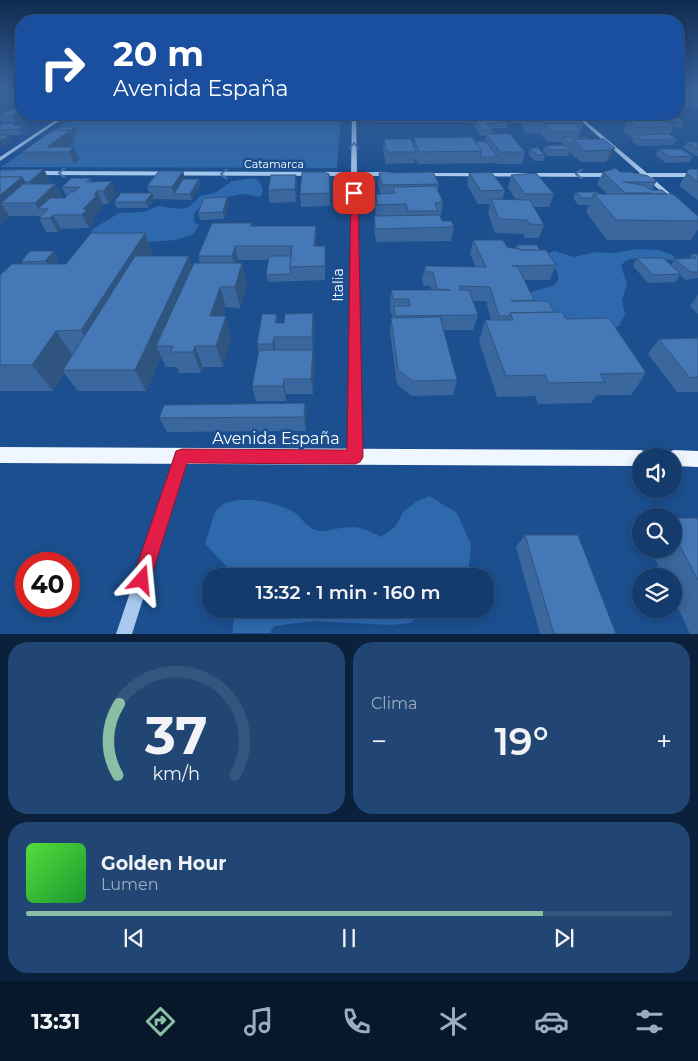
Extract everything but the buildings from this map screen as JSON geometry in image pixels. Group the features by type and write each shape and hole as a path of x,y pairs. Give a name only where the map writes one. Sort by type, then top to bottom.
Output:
{"main road":[{"name":"Avenida España","path":"0,456 632,458"},
{"path":"682,458 698,459"}],"street":[{"path":"0,159 58,120"},
{"name":"Italia","path":"354,120 355,457"},
{"path":"582,120 683,207"},
{"name":"Catamarca","path":"30,173 393,174"},
{"path":"412,174 616,175"},
{"path":"626,175 698,175"},
{"path":"124,634 182,456"}],"shaded area":[{"path":"69,120 341,120 337,168 1,167"},
{"path":"254,178 259,181 263,190 261,197 242,194 203,203 194,214 194,222 199,225 193,234 176,240 148,242 131,249 90,237 93,229 119,213 144,212 158,206 180,209 189,207 200,196 215,193 232,181"},
{"path":"637,249 659,250 673,255 675,260 637,258 625,262 621,266 627,284 622,300 625,314 619,326 599,328 572,322 546,311 530,298 531,292 555,285 558,280 558,274 548,253 555,251 574,257 596,252 614,253"},
{"path":"429,496 457,513 471,545 469,568 228,568 205,544 216,511 222,505 231,501 252,500 275,504 295,513 310,527 319,531 348,527 368,531 381,537 395,527 403,512 416,502"},
{"path":"235,618 416,618 410,623 391,625 313,621 274,626 270,633 233,633"}],"route":[{"path":"142,580 182,456 355,457 354,193"}]}
